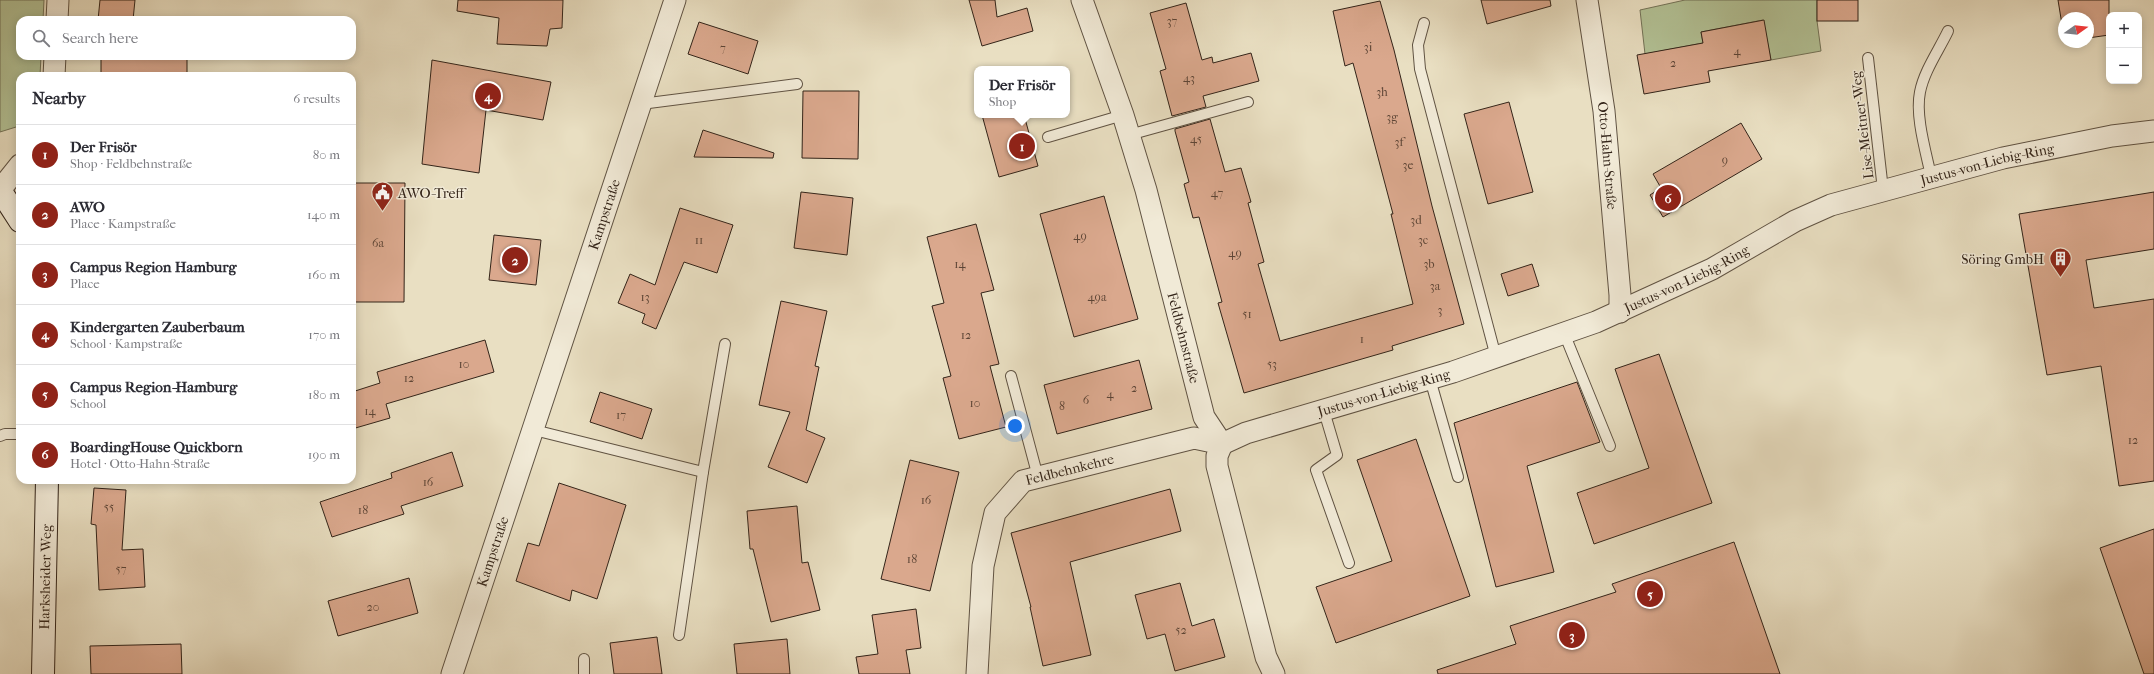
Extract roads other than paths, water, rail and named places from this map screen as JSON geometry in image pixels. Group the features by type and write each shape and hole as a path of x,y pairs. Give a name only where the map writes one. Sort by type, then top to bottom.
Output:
{"main road":[{"path":"0,190 16,215"},
{"name":"Harksheider Weg","path":"43,674 47,484"}],"street":[{"path":"57,16 58,0"},
{"name":"Kampstraße","path":"452,674 534,430 675,0"},
{"name":"Feldbehnstraße","path":"1082,0 1126,125 1146,190 1204,417 1222,444"},
{"name":"Otto-Hahn-Straße","path":"1587,0 1604,111 1620,295 1620,312"},
{"path":"54,72 55,60"},
{"name":"Justus-von-Liebig-Ring","path":"1222,444 1242,434 1430,379 1496,357 1620,312 1712,269 1795,221 1831,205 1932,176 2011,156 2112,136 2154,131"},
{"path":"0,190 16,170"},
{"name":"Feldbehnkehre","path":"977,674 983,566 995,513 1023,481 1194,438 1222,444"},
{"path":"1222,444 1217,456 1217,466 1266,657 1274,674"}],"lane":[{"path":"1424,23 1418,45 1420,69 1496,357"},
{"path":"1932,176 1918,107 1923,80 1948,31"},
{"name":"Lise-Meitner-Weg","path":"1868,58 1883,190"},
{"path":"641,104 797,84"},
{"path":"1048,137 1126,125 1248,102"},
{"path":"1564,333 1610,446"},
{"path":"679,635 703,472 725,344"},
{"path":"1011,376 1038,477"},
{"path":"1430,379 1458,477"},
{"path":"1324,410 1337,455 1316,470 1349,563"},
{"path":"534,430 703,472"},
{"path":"0,436 5,434 16,434"},
{"path":"584,659 584,674"}],"place":[{"name":"Kindergarten Zauberbaum","path":"488,96"},
{"name":"Der Frisör","path":"1022,146"},
{"name":"BoardingHouse Quickborn","path":"1668,198"},
{"name":"AWO-Treff","path":"383,212"},
{"name":"AWO","path":"515,260"},
{"name":"Söring GmbH","path":"2060,278"},
{"name":"Campus Region-Hamburg","path":"1650,594"},
{"name":"Campus Region Hamburg","path":"1572,635"}]}
